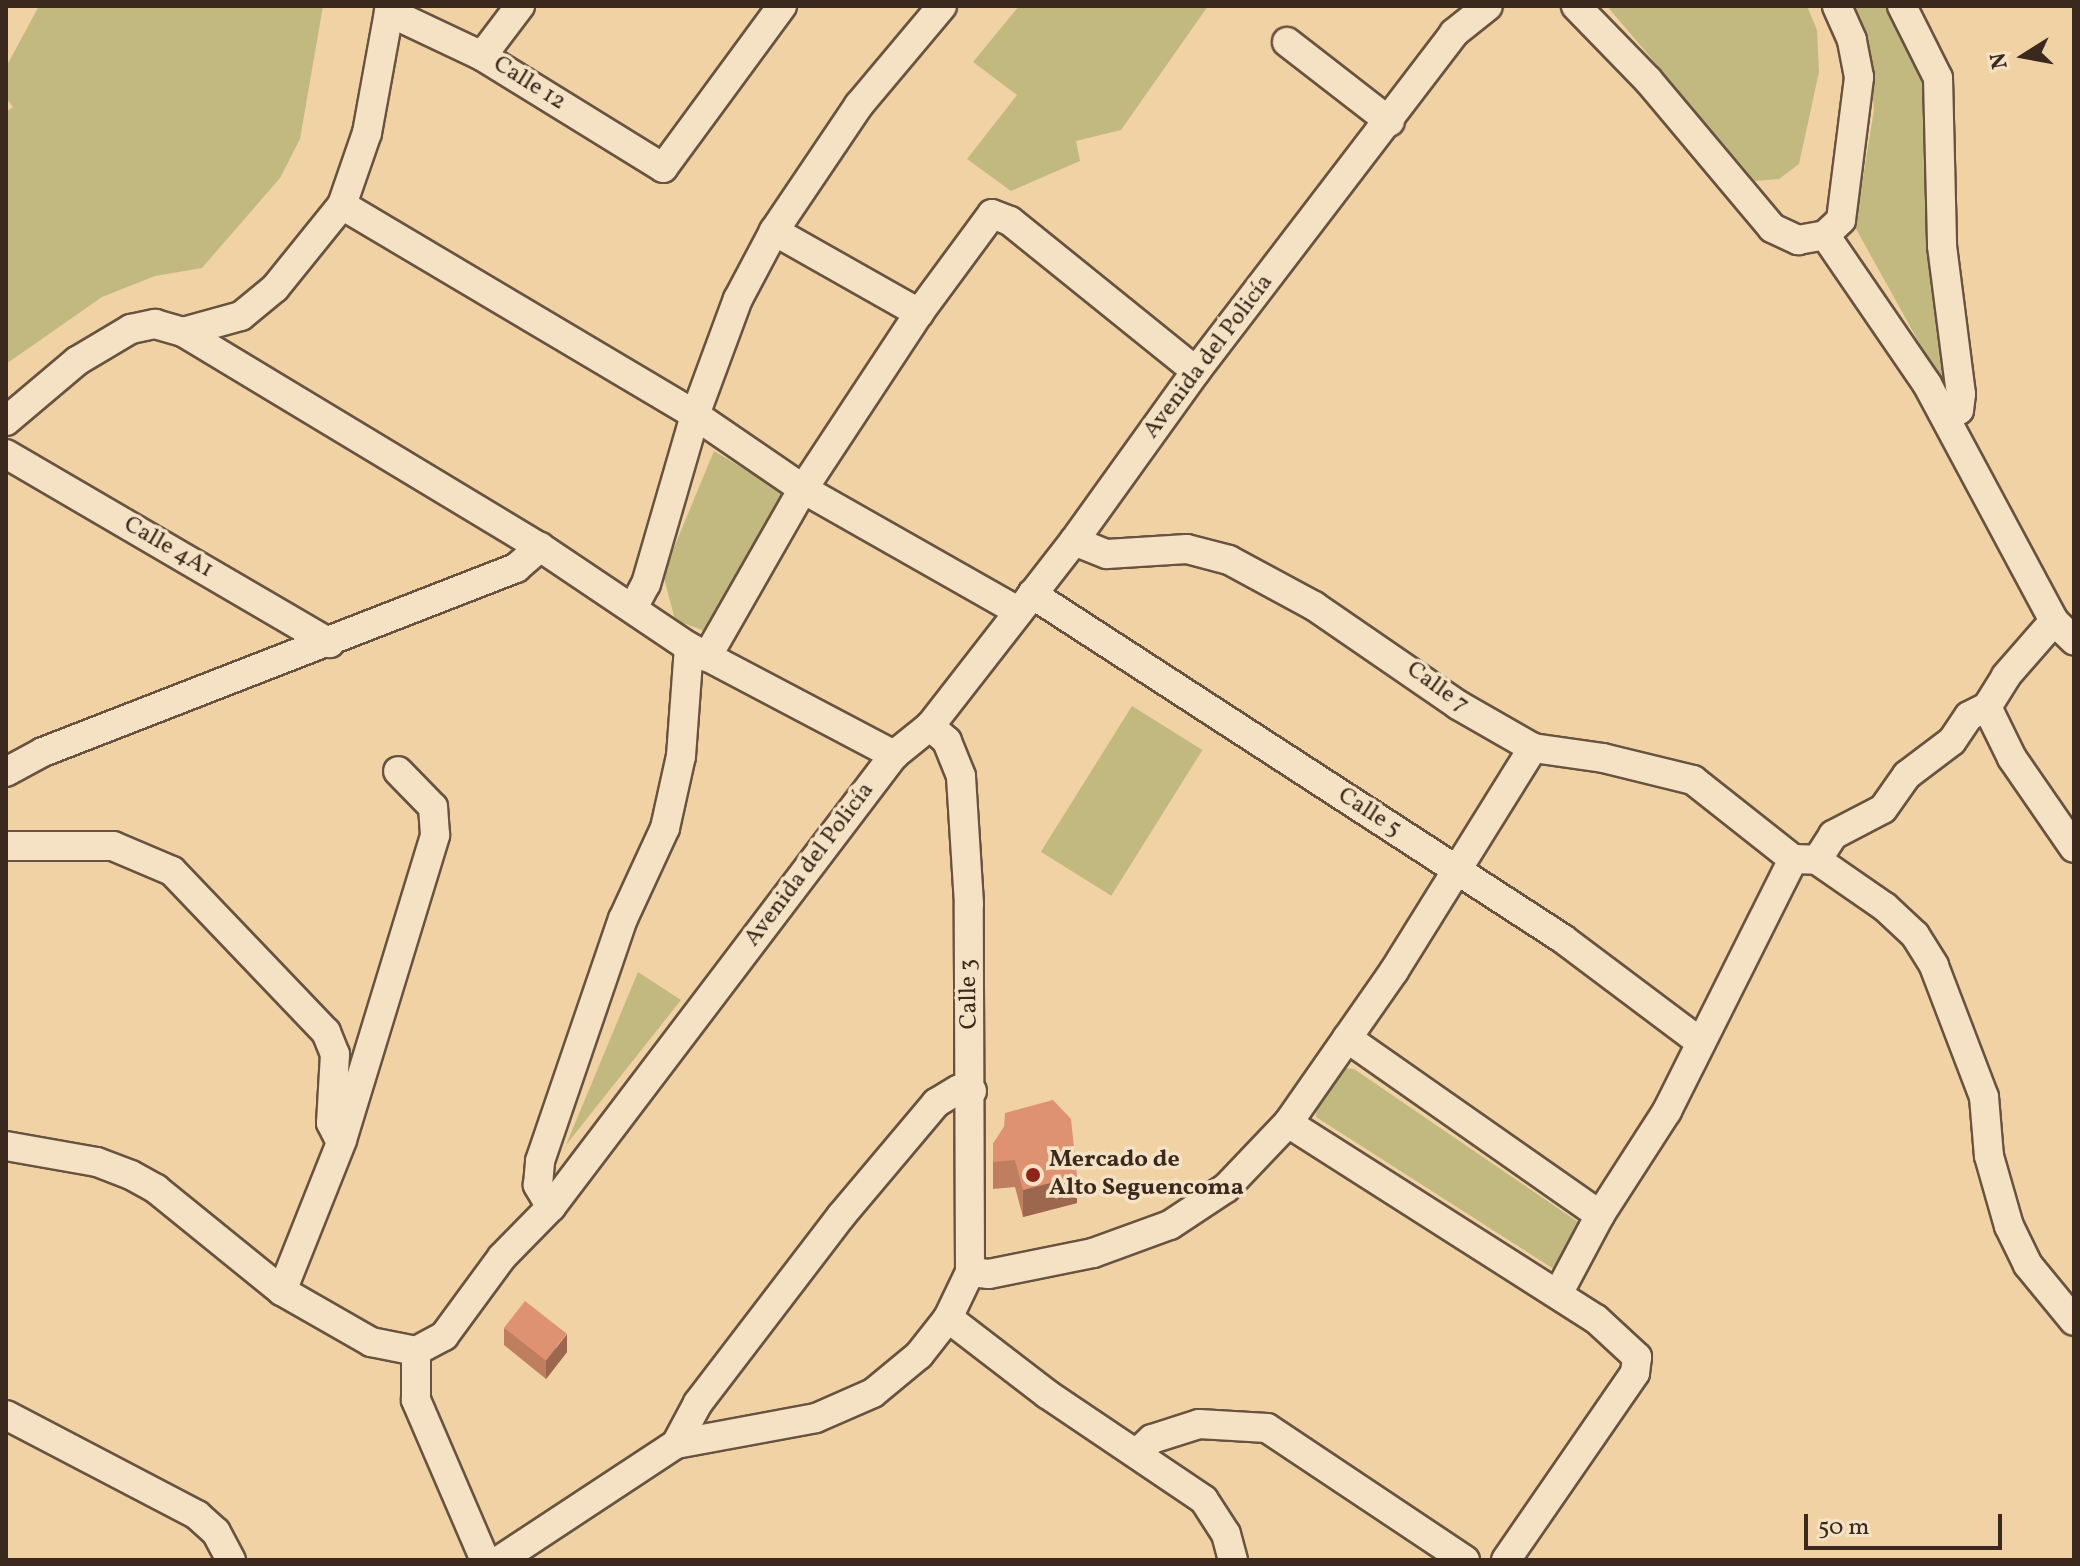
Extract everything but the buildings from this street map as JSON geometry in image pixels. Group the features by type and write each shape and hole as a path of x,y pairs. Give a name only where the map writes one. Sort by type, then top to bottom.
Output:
{"street":[{"path":"482,56 520,6"},
{"name":"Calle 12","path":"389,9 482,56 663,168 782,6"},
{"path":"633,608 646,584 695,415 738,299 774,231 859,105 942,6"},
{"name":"Avenida del Policía","path":"416,1351 444,1336 502,1257 551,1207 894,755 930,726 1074,541 1196,371 1390,122 1454,33 1488,6"},
{"path":"1576,6 1648,80 1772,228 1798,240 1825,235 1841,220 1859,105 1852,40 1837,6"},
{"path":"1902,6 1938,78 1942,246 1961,394 1959,410 1946,418"},
{"path":"183,332 241,316 275,288 342,205 367,133 389,9"},
{"path":"1287,42 1390,122"},
{"name":"Calle 5","path":"342,205 695,415 803,489 1024,602 1459,871 1563,939 1700,1042"},
{"path":"551,1207 538,1185 540,1161 623,919 665,828 681,756 698,652 919,313 992,214 1010,221 1196,371"},
{"path":"774,231 919,313"},
{"path":"1558,1294 1600,1215 1667,1111 1700,1042 1805,859 1833,835 1890,803 1907,775 1952,741 2006,676 2064,630 1946,418 1861,281 1825,235"},
{"path":"6,421 77,361 131,329 155,324 183,332 540,547 698,652 894,755"},
{"name":"Calle 4A1","path":"6,454 330,643"},
{"name":"Calle 7","path":"1074,541 1107,554 1187,549 1229,560 1314,606 1458,705 1533,748 1603,758 1693,780 1805,859 1885,907 1915,935 1934,966 1984,1097 1989,1156 2009,1226 2028,1265 2074,1321"},
{"path":"6,772 43,752 330,643 516,568 540,547"},
{"path":"1978,712 2074,848"},
{"name":"Calle 3","path":"930,726 947,741 961,776 972,1091 970,1272"},
{"path":"500,1560 676,1444 816,1418 873,1393 919,1355 948,1318 970,1272 989,1274 1093,1253 1170,1225 1226,1188 1288,1123 1459,871 1533,748"},
{"path":"282,1291 342,1140 437,821 433,807 398,771"},
{"path":"6,846 113,846 172,871 326,1032 336,1067 331,1123 342,1140"},
{"path":"1347,1038 1600,1215"},
{"path":"676,1444 708,1390 917,1125 936,1103 958,1090 972,1091"},
{"path":"1288,1123 1558,1294 1626,1343 1637,1357 1635,1373 1506,1560"},
{"path":"6,1146 97,1162 131,1175 156,1189 282,1291 360,1337 391,1349 416,1351 416,1400 485,1560"},
{"path":"948,1318 1047,1394 1138,1452 1204,1500 1226,1534 1233,1560"},
{"path":"6,1415 197,1515 216,1532 231,1560"},
{"path":"1138,1452 1152,1439 1199,1424 1267,1428 1465,1560"}],"shaded area":[{"path":"39,6 323,6 300,139 280,178 202,268 155,276 102,297 6,364 6,112 13,107 6,98 6,67"},
{"path":"1019,6 1208,6 1121,130 1076,141 1080,161 1011,191 967,159 1017,95 973,62"},
{"path":"1607,6 1807,6 1817,30 1819,72 1799,164 1779,179 1755,181"},
{"path":"1848,6 1897,6 1917,50 1927,100 1926,179 1947,393 1855,227 1874,110 1868,45"},
{"path":"714,451 791,497 710,633 675,620 663,574"},
{"path":"1132,706 1202,750 1111,896 1041,852"},
{"path":"638,972 681,1000 566,1145"},
{"path":"1343,1068 1354,1069 1581,1224 1567,1263 1552,1268 1316,1117 1317,1105"}],"place":[{"name":"Mercado de Alto Seguencoma","path":"1033,1175"}]}
